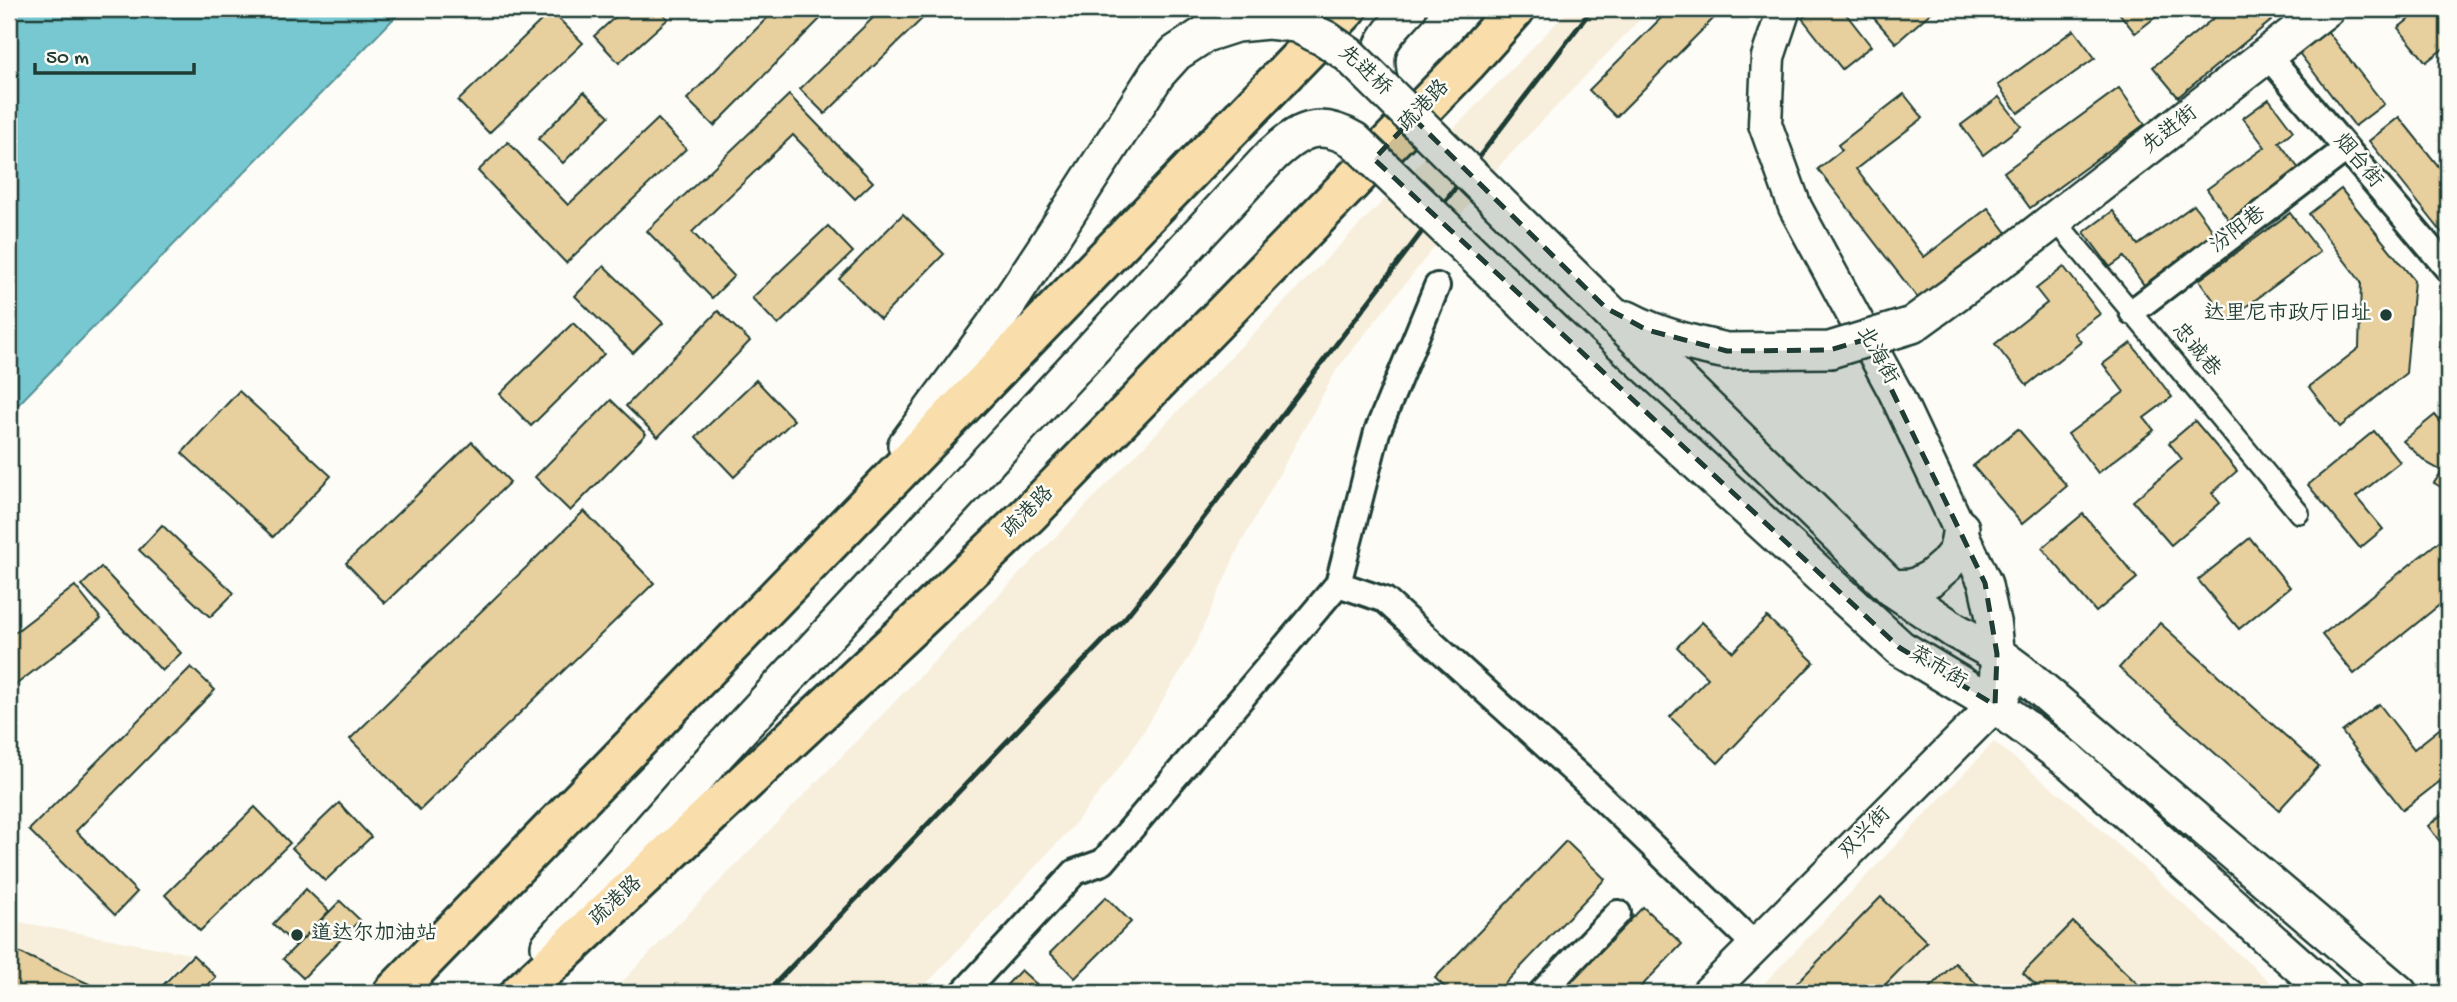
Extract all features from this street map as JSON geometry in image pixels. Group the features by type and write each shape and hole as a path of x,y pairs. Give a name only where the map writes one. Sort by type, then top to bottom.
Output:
{"highway":[{"path":"393,993 1347,9"},
{"name":"疏港路","path":"520,993 1029,514 1466,64 1515,9"}],"main road":[{"name":"先进街","path":"1597,299 1647,330 1688,343 1727,351 1830,350 1912,326 2014,251 2326,9"},
{"name":"先进桥","path":"844,527 971,357 1157,74 1176,53 1205,34 1236,24 1268,21 1296,24 1326,39 1349,55 1597,299"},
{"name":"菜市街","path":"508,993 719,752 1271,156 1286,142 1304,131 1322,128 1354,139 1554,332 1900,648 1995,705 2072,763 2330,993"},
{"name":"菜市街","path":"1597,299 1892,588 2009,663 2399,993"},
{"path":"1892,588 1914,587 1931,578 1946,565 1957,551 1961,528"}],"street":[{"path":"1277,81 1321,9"},
{"path":"1383,88 1377,70 1377,52 1386,35 1410,9"},
{"path":"1466,64 1524,9"},
{"name":"北海街","path":"1784,9 1768,57 1765,124 1795,207 1895,392 1985,583 1994,624 2009,663 1995,705"},
{"name":"烟台街","path":"2268,56 2447,268"},
{"name":"汾阳巷","path":"2132,312 2346,149"},
{"name":"忠诚巷","path":"2054,220 2299,513"},
{"path":"963,993 1075,872 1103,862 1338,584 1377,432 1437,286"},
{"path":"1338,584 1385,600 1589,785 1755,946"},
{"name":"双兴街","path":"1708,993 1995,705"},
{"path":"1541,993 1618,913"}],"highlighted area":[{"path":"1413,118 1606,308 1647,330 1727,351 1830,350 1867,339 1985,583 1997,654 1995,705 1900,648 1374,159"}],"shaded area":[{"path":"1570,9 1650,9 1500,165 1337,369 1238,549 1191,654 1129,755 1073,826 918,993 611,993"},
{"path":"1994,742 2074,805 2282,993 1755,993"},
{"path":"9,920 190,954 152,993 9,993"}],"water":[{"path":"9,9 403,9 9,414"}],"building":[{"path":"624,9 658,9 668,19 619,63 594,36"},
{"path":"776,9 811,9 821,18 714,126 687,99"},
{"path":"882,9 932,9 825,114 800,89"},
{"path":"1670,9 1711,9 1717,15 1616,117 1589,90"},
{"path":"1815,9 1842,9 1871,46 1842,69 1802,18"},
{"path":"1882,9 1935,9 1896,43 1873,17"},
{"path":"2116,9 2157,9 2161,13 2135,33"},
{"path":"2225,9 2263,9 2272,20 2178,97 2153,67"},
{"path":"2422,9 2448,9 2448,45 2426,62 2398,28"},
{"path":"551,11 583,43 489,133 458,101"},
{"path":"2324,27 2384,104 2355,126 2296,49"},
{"path":"2074,30 2095,58 2018,113 1998,85"},
{"path":"2119,88 2145,124 2030,208 2004,172"},
{"path":"584,92 609,116 563,163 538,139"},
{"path":"1904,94 1923,118 1856,169 1924,257 1988,208 2008,234 1920,301 1818,169 1842,150 1838,145"},
{"path":"789,95 873,182 855,199 793,135 692,232 734,276 712,298 647,231"},
{"path":"1999,97 2021,126 1983,155 1961,125"},
{"path":"2269,99 2293,131 2279,142 2299,169 2229,220 2207,189 2265,147 2243,118"},
{"path":"2399,117 2448,178 2448,240 2369,141"},
{"path":"658,119 686,149 566,263 478,171 508,142 568,205"},
{"name":"达里尼市政厅旧址","path":"2341,189 2414,280 2406,373 2340,427 2309,387 2359,348 2361,282 2309,214"},
{"path":"2194,205 2215,234 2144,285 2124,257 2110,267 2084,232 2113,211 2138,245"},
{"path":"2290,213 2320,252 2228,320 2199,280"},
{"path":"903,214 944,254 880,319 839,279"},
{"path":"828,226 853,252 778,325 752,298"},
{"path":"604,266 663,323 633,353 575,296"},
{"path":"2064,267 2100,314 2074,333 2081,342 2027,385 1995,344 2047,303 2036,289"},
{"path":"718,311 750,341 658,437 626,406"},
{"path":"573,323 604,354 531,426 500,394"},
{"path":"2131,343 2172,397 2144,418 2154,430 2098,473 2068,434 2124,392 2103,364"},
{"path":"756,380 794,420 734,477 696,437"},
{"path":"239,391 331,476 273,537 182,453"},
{"path":"611,400 646,434 570,511 535,477"},
{"path":"2435,415 2448,431 2448,491 2434,483 2442,471 2427,463 2403,441"},
{"path":"2195,421 2237,471 2212,493 2220,503 2171,545 2133,501 2182,459 2169,443"},
{"path":"2018,429 2067,486 2022,524 1973,466"},
{"path":"2374,431 2400,462 2356,497 2383,529 2360,548 2308,485"},
{"path":"472,442 510,482 385,603 346,563"},
{"path":"584,511 654,583 420,810 350,739"},
{"path":"2083,514 2137,578 2096,612 2042,548"},
{"path":"162,525 234,593 210,617 139,550"},
{"path":"2448,534 2448,598 2354,674 2322,635"},
{"path":"2250,538 2290,587 2239,629 2198,580"},
{"path":"101,567 181,653 162,671 82,585"},
{"path":"75,586 101,619 9,690 9,637"},
{"path":"1767,617 1814,662 1718,763 1670,717 1708,678 1677,647 1702,622 1733,652"},
{"path":"2160,623 2319,766 2279,810 2119,668"},
{"path":"191,667 215,690 76,831 137,892 115,915 29,830"},
{"path":"2379,704 2414,749 2448,722 2448,775 2403,810 2342,732"},
{"path":"339,803 371,837 325,881 292,848"},
{"path":"255,807 290,843 200,931 165,895"},
{"path":"2448,809 2448,852 2428,826"},
{"path":"1566,841 1605,879 1496,993 1451,993 1435,978"},
{"path":"306,889 329,911 296,946 273,924"},
{"path":"1106,897 1131,922 1075,978 1050,953"},
{"path":"1881,897 1927,942 1877,993 1787,993"},
{"path":"340,901 360,920 303,978 283,959"},
{"path":"1643,907 1682,944 1635,993 1560,993"},
{"path":"2073,922 2147,993 2044,993 2023,973"},
{"path":"9,948 96,987 93,993 19,993 9,988"},
{"path":"193,955 216,977 200,993 155,993"},
{"path":"1955,963 1986,993 1925,993"},
{"path":"1021,970 1046,993 999,993"}],"railway":[{"path":"766,993 1125,618 1592,9"}],"place":[{"name":"达里尼市政厅旧址","path":"2386,315"},
{"name":"道达尔加油站","path":"297,935"}]}
